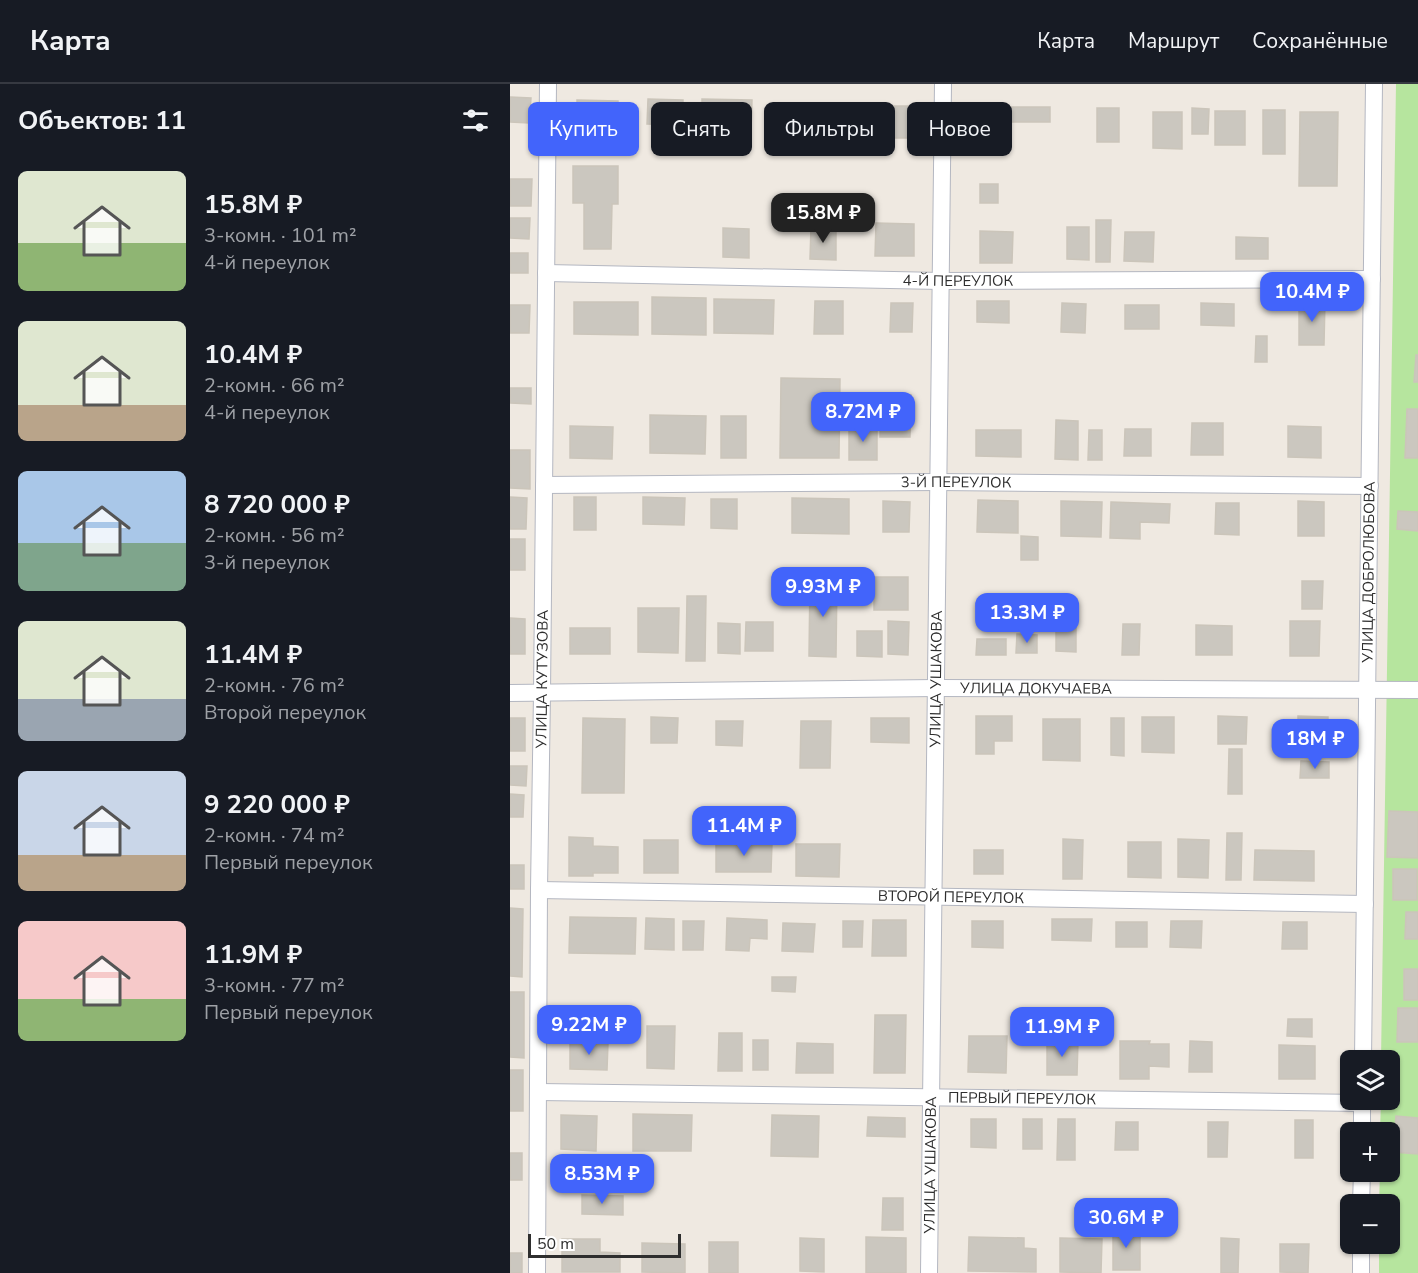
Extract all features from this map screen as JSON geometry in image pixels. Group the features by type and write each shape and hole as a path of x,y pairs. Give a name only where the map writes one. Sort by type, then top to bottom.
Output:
{"street":[{"name":"УЛИЦА КУТУЗОВА","path":"537,1273 548,84"},
{"name":"УЛИЦА УШАКОВА","path":"929,1273 943,84"},
{"name":"УЛИЦА ДОБРОЛЮБОВА","path":"1363,1050 1374,84"},
{"name":"4-Й ПЕРЕУЛОК","path":"546,273 940,282 1372,279"},
{"name":"3-Й ПЕРЕУЛОК","path":"544,484 938,482 1370,486"},
{"name":"УЛИЦА ДОКУЧАЕВА","path":"510,693 936,688 1418,690"},
{"name":"ВТОРОЙ ПЕРЕУЛОК","path":"539,890 1365,904"},
{"name":"ПЕРВЫЙ ПЕРЕУЛОК","path":"539,1092 1340,1101"},
{"path":"1360,1273 1361,1254"}],"green space":[{"path":"1396,84 1418,84 1418,1273 1379,1273 1379,1254 1400,1254 1400,1194 1379,1194 1380,1182 1400,1182 1400,1122 1380,1122 1381,1110 1400,1110 1400,1050 1381,1050"}],"building":[{"path":"510,97 531,98 531,102 528,102 528,123 510,122"},
{"path":"648,99 683,100 683,102 651,102 651,124 647,124"},
{"path":"702,99 752,100 752,102 702,102"},
{"path":"577,100 618,101 618,102 577,102"},
{"path":"895,106 907,106 907,138 895,138"},
{"path":"1012,107 1050,107 1050,122 1012,122"},
{"path":"1097,108 1119,108 1119,142 1097,142"},
{"path":"1192,108 1209,109 1208,134 1192,134"},
{"path":"1263,110 1285,110 1285,154 1263,154"},
{"path":"1215,111 1245,111 1245,145 1215,145"},
{"path":"1153,112 1182,112 1182,149 1153,148"},
{"path":"1300,112 1338,112 1337,186 1299,186"},
{"path":"573,166 618,166 618,204 612,204 611,249 584,249 584,203 573,203"},
{"path":"510,179 532,179 531,206 510,206"},
{"path":"980,184 998,184 998,203 980,203"},
{"path":"510,218 530,218 529,239 510,238"},
{"path":"1096,220 1111,220 1110,262 1096,262"},
{"path":"876,223 914,224 914,256 875,256"},
{"path":"811,227 836,228 836,260 810,259"},
{"path":"1067,227 1089,227 1089,260 1067,259"},
{"path":"723,228 749,229 749,258 723,257"},
{"path":"980,231 1013,232 1012,263 980,263"},
{"path":"1125,232 1154,232 1153,262 1124,261"},
{"path":"1236,237 1268,238 1268,259 1236,259"},
{"path":"510,253 528,253 528,273 510,273"},
{"path":"652,297 706,298 706,335 652,334"},
{"path":"714,299 774,300 773,334 714,333"},
{"path":"815,301 843,301 843,334 814,334"},
{"path":"977,301 1009,301 1009,323 977,322"},
{"path":"1299,301 1325,301 1324,345 1299,345"},
{"path":"574,302 638,302 638,335 574,334"},
{"path":"891,303 913,303 912,332 890,332"},
{"path":"1062,303 1086,304 1085,333 1061,332"},
{"path":"1201,303 1234,304 1234,326 1201,325"},
{"path":"510,305 530,305 529,333 510,333"},
{"path":"1125,305 1159,305 1159,329 1125,329"},
{"path":"1256,336 1267,336 1267,362 1255,362"},
{"path":"1416,355 1418,355 1418,382 1414,382"},
{"path":"781,378 840,379 839,458 780,458"},
{"path":"510,388 531,388 531,404 510,403"},
{"path":"881,394 911,395 910,437 880,437"},
{"path":"1407,409 1418,409 1418,458 1405,458"},
{"path":"650,415 706,416 705,454 650,453"},
{"path":"721,416 746,416 746,458 721,458"},
{"path":"1056,420 1078,421 1078,460 1055,459"},
{"path":"1192,423 1223,423 1223,455 1191,455"},
{"path":"570,426 613,427 612,459 570,458"},
{"path":"849,426 877,427 877,460 849,460"},
{"path":"1288,426 1321,427 1321,458 1288,457"},
{"path":"1125,429 1151,429 1151,456 1124,456"},
{"path":"976,430 1021,430 1021,457 976,456"},
{"path":"1089,430 1102,430 1102,460 1088,460"},
{"path":"510,450 530,450 530,489 510,488"},
{"path":"510,497 527,498 526,529 510,529"},
{"path":"574,497 596,497 596,530 574,530"},
{"path":"643,497 685,498 684,525 643,524"},
{"path":"792,498 849,499 849,534 792,533"},
{"path":"711,499 737,499 737,529 711,528"},
{"path":"978,500 1018,501 1018,533 977,532"},
{"path":"883,501 910,502 909,532 883,532"},
{"path":"1061,501 1102,502 1101,537 1061,536"},
{"path":"1298,501 1324,502 1324,536 1298,536"},
{"path":"1111,502 1170,504 1169,523 1140,522 1140,539 1110,538"},
{"path":"1216,503 1239,503 1239,535 1215,534"},
{"path":"1398,511 1418,512 1418,531 1397,529"},
{"path":"1021,536 1038,537 1038,560 1021,560"},
{"path":"510,539 525,539 525,570 510,570"},
{"path":"874,577 908,577 908,610 874,610"},
{"path":"810,579 837,579 836,657 809,656"},
{"path":"1302,581 1323,581 1322,609 1302,609"},
{"path":"687,596 706,596 705,661 686,661"},
{"path":"638,608 679,608 678,653 638,652"},
{"path":"510,618 525,619 525,654 510,654"},
{"path":"888,621 909,622 908,655 888,654"},
{"path":"1290,621 1320,621 1319,656 1290,656"},
{"path":"746,622 773,622 773,651 745,651"},
{"path":"718,623 740,624 740,654 718,653"},
{"path":"1123,624 1140,624 1139,655 1122,655"},
{"path":"1196,625 1232,626 1232,655 1196,655"},
{"path":"1056,626 1076,627 1076,652 1056,651"},
{"path":"570,628 610,628 610,654 570,654"},
{"path":"857,631 882,631 882,657 857,656"},
{"path":"1017,634 1037,635 1037,653 1016,653"},
{"path":"977,639 1006,639 1006,655 976,655"},
{"path":"976,716 1012,716 1012,741 994,741 994,754 976,754"},
{"path":"1218,716 1247,717 1246,744 1218,744"},
{"path":"1298,716 1328,717 1327,743 1298,743"},
{"path":"651,717 678,718 677,743 651,743"},
{"path":"1142,717 1174,717 1174,753 1142,752"},
{"path":"510,718 525,718 525,751 510,751"},
{"path":"583,718 625,719 624,793 582,793"},
{"path":"871,718 909,718 909,743 871,742"},
{"path":"1111,718 1124,718 1124,756 1111,755"},
{"path":"1043,719 1080,719 1080,761 1043,760"},
{"path":"716,721 743,721 742,746 716,745"},
{"path":"801,721 831,721 830,768 800,768"},
{"path":"1229,749 1242,749 1242,794 1228,794"},
{"path":"1301,761 1329,762 1329,778 1300,778"},
{"path":"510,766 527,766 526,786 510,785"},
{"path":"510,794 524,795 523,817 510,817"},
{"path":"1389,811 1418,812 1418,858 1387,857"},
{"path":"1227,833 1242,833 1241,880 1226,880"},
{"path":"569,837 593,838 593,846 618,847 618,873 569,876"},
{"path":"1063,839 1083,840 1082,879 1063,879"},
{"path":"1178,839 1209,840 1208,878 1178,877"},
{"path":"644,840 678,840 678,873 644,873"},
{"path":"716,842 772,843 771,872 716,872"},
{"path":"1128,842 1161,842 1161,878 1128,877"},
{"path":"796,844 840,844 839,877 796,876"},
{"path":"974,850 1003,850 1003,874 974,874"},
{"path":"1255,850 1314,851 1314,881 1254,880"},
{"path":"510,865 524,865 524,889 510,889"},
{"path":"1393,869 1417,869 1417,900 1393,900"},
{"path":"510,908 523,909 522,977 510,976"},
{"path":"1406,912 1418,912 1418,939 1405,939"},
{"path":"570,917 636,918 635,954 569,953"},
{"path":"646,918 674,919 674,950 645,949"},
{"path":"727,918 767,920 767,939 750,938 749,951 726,950"},
{"path":"1052,919 1092,919 1091,941 1052,940"},
{"path":"873,920 906,920 906,956 872,956"},
{"path":"683,921 704,921 703,950 683,950"},
{"path":"843,921 863,921 862,947 843,947"},
{"path":"972,921 1003,921 1003,948 972,947"},
{"path":"1171,921 1202,921 1201,948 1170,947"},
{"path":"1116,922 1147,922 1147,947 1116,947"},
{"path":"1283,922 1307,922 1307,949 1282,949"},
{"path":"783,923 815,924 813,952 782,951"},
{"path":"1404,969 1418,969 1418,1000 1404,1000"},
{"path":"772,977 796,977 795,992 772,991"},
{"path":"510,992 524,992 524,1058 510,1057"},
{"path":"1398,1008 1418,1008 1418,1042 1397,1042"},
{"path":"875,1015 906,1015 905,1073 874,1073"},
{"path":"1288,1019 1312,1019 1312,1037 1287,1036"},
{"path":"647,1026 675,1026 674,1069 647,1068"},
{"path":"719,1033 742,1033 742,1071 718,1071"},
{"path":"969,1036 1007,1036 1006,1073 968,1072"},
{"path":"753,1040 768,1040 768,1070 753,1070"},
{"path":"1047,1041 1078,1041 1077,1075 1047,1075"},
{"path":"1120,1041 1150,1041 1149,1044 1169,1044 1169,1067 1149,1066 1149,1079 1120,1079"},
{"path":"1190,1041 1212,1042 1212,1072 1189,1072"},
{"path":"570,1042 608,1043 607,1070 570,1069"},
{"path":"797,1043 833,1044 833,1073 796,1073"},
{"path":"1279,1045 1315,1046 1315,1079 1279,1079"},
{"path":"510,1070 523,1070 523,1111 510,1111"},
{"path":"633,1114 692,1115 691,1151 633,1151"},
{"path":"561,1115 597,1116 596,1151 561,1149"},
{"path":"772,1115 819,1116 818,1157 771,1156"},
{"path":"1396,1116 1418,1118 1418,1154 1400,1153 1400,1122 1396,1122"},
{"path":"868,1117 905,1118 905,1137 867,1136"},
{"path":"971,1119 996,1119 996,1148 971,1147"},
{"path":"1023,1119 1042,1119 1042,1149 1023,1149"},
{"path":"1058,1119 1075,1119 1075,1160 1057,1160"},
{"path":"1295,1120 1313,1120 1313,1158 1295,1158"},
{"path":"1116,1122 1138,1122 1138,1150 1115,1150"},
{"path":"1208,1122 1228,1122 1227,1157 1208,1157"},
{"path":"510,1153 522,1153 522,1180 510,1180"},
{"path":"575,1170 595,1170 595,1192 574,1191"},
{"path":"582,1195 623,1196 623,1215 582,1214"},
{"path":"883,1198 903,1198 903,1230 882,1230"},
{"path":"1113,1227 1140,1228 1140,1270 1113,1270"},
{"path":"866,1237 906,1238 906,1273 866,1273"},
{"path":"969,1237 1024,1238 1024,1248 1036,1249 1036,1272 968,1271"},
{"path":"800,1238 824,1239 824,1272 800,1271"},
{"path":"1060,1238 1102,1239 1101,1273 1060,1272"},
{"path":"1221,1238 1239,1239 1238,1273 1221,1273"},
{"path":"562,1239 600,1239 600,1252 620,1253 620,1272 562,1272"},
{"path":"709,1242 738,1242 738,1273 709,1273"},
{"path":"642,1243 685,1244 685,1273 642,1272"},
{"path":"1280,1244 1309,1244 1308,1273 1280,1272"},
{"path":"510,1253 522,1253 522,1273 510,1273"}]}
